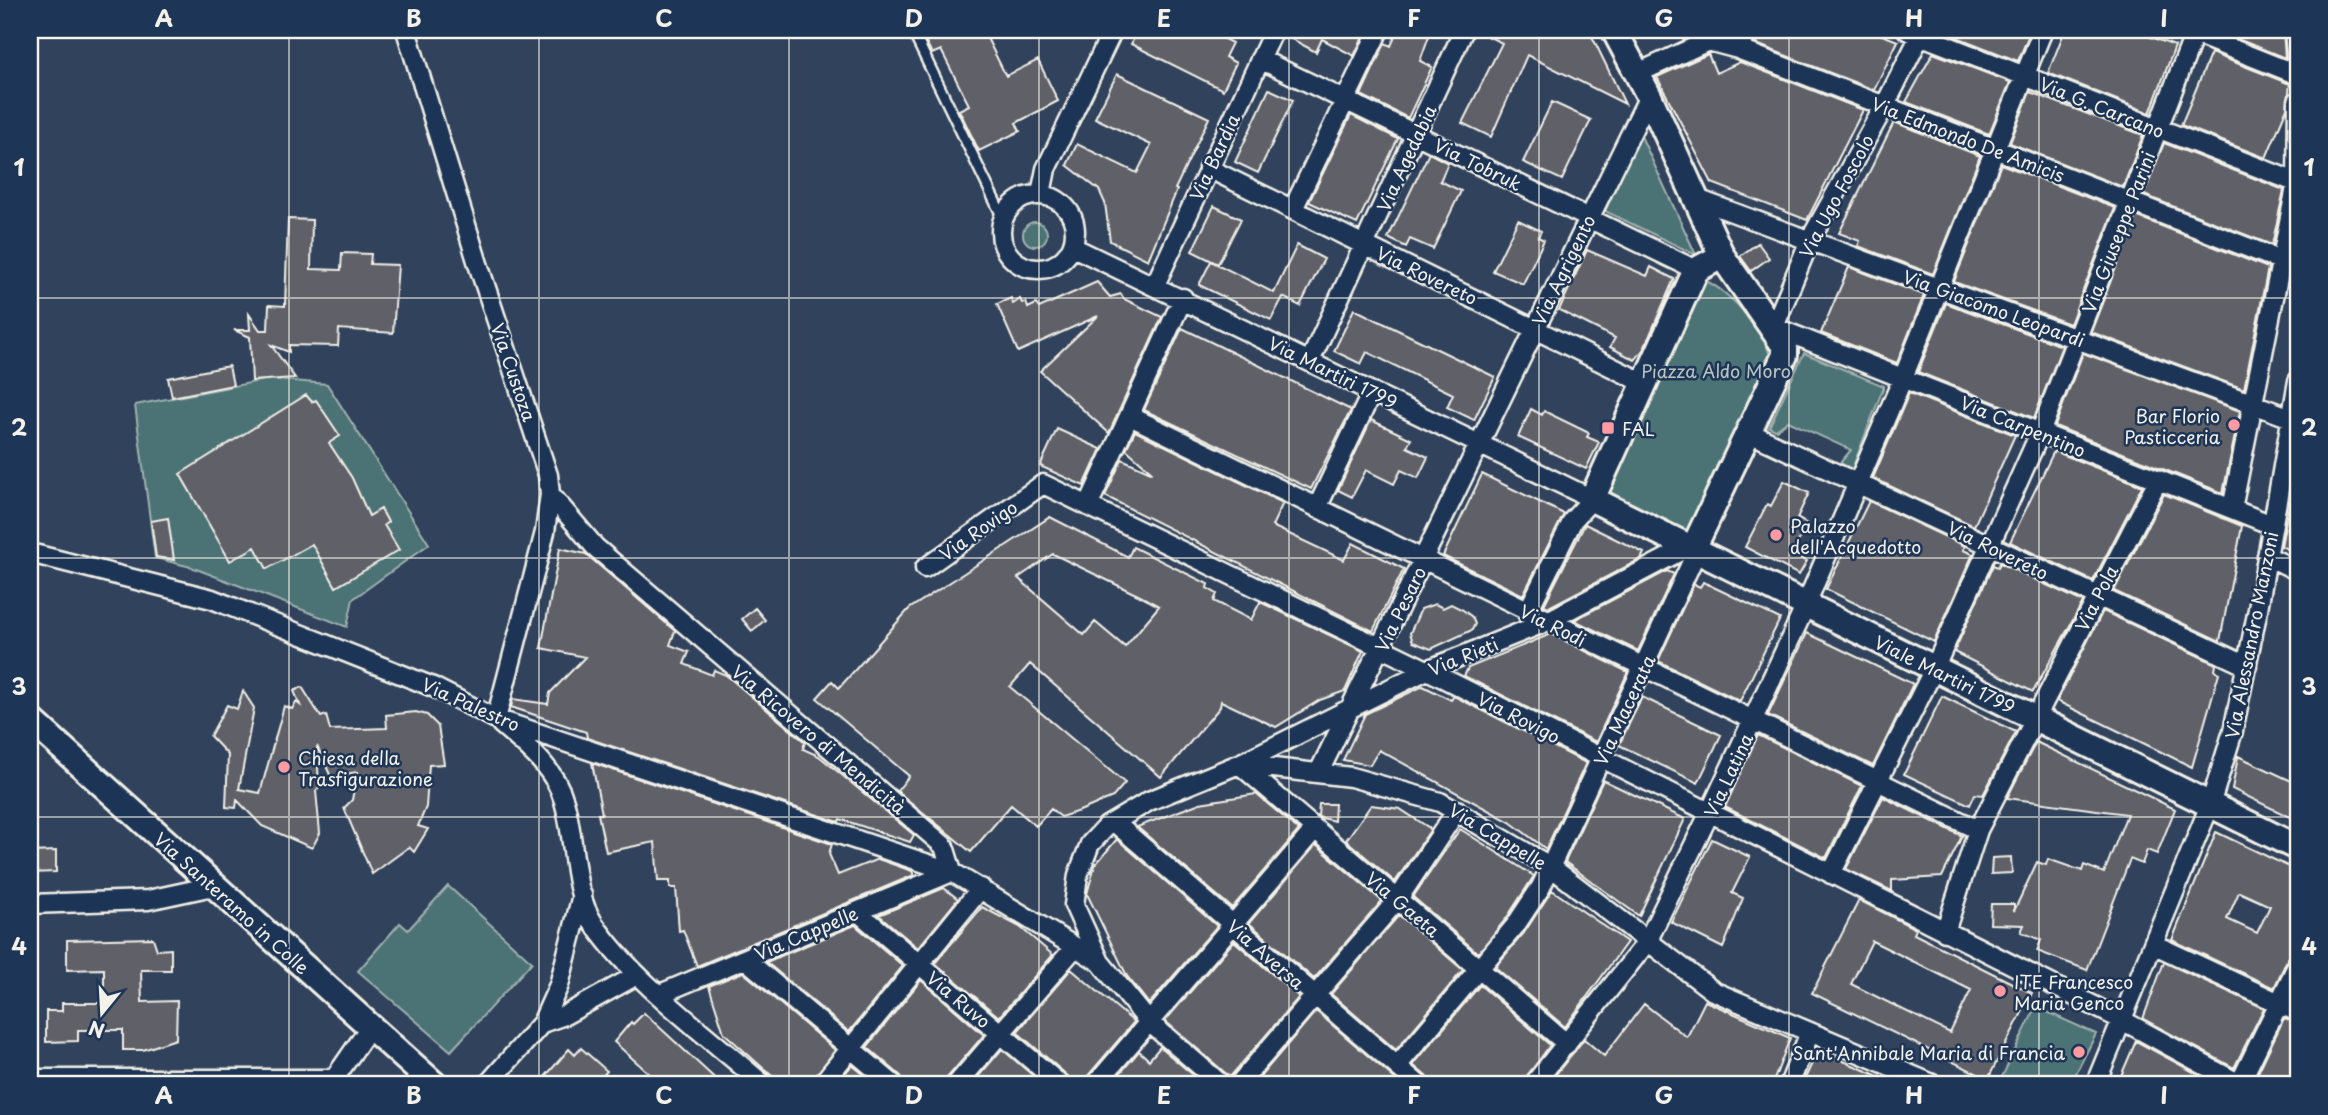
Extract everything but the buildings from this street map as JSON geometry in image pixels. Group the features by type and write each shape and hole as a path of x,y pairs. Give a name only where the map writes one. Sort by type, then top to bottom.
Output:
{"street":[{"name":"Via Custoza","path":"406,30 478,264 543,457 550,494 545,532 496,719"},
{"path":"1041,194 1046,169 1113,30"},
{"name":"Via Bardia","path":"1155,285 1274,30"},
{"path":"1293,209 1378,30"},
{"name":"Via Agedabia","path":"1310,361 1464,30"},
{"path":"1614,30 1650,96 1722,256 1785,346 1785,355 1750,433 1691,551"},
{"path":"1738,49 1748,30"},
{"name":"Via Latina","path":"1533,1085 1647,942 1709,814 1805,606 1903,378 2043,30"},
{"path":"2191,31 2298,74 2294,30"},
{"name":"Via G. Carcano","path":"1917,31 2298,183"},
{"name":"Via Ugo Foscolo","path":"1774,327 1810,240 1884,107 1917,31"},
{"name":"Via Giuseppe Parini","path":"1831,874 1934,669 2040,433 2158,129 2191,31"},
{"name":"Via Edmondo De Amicis","path":"1638,73 1708,41 1738,49 2291,264"},
{"name":"Via Tobruk","path":"1260,59 1696,270"},
{"name":"Via Agrigento","path":"1480,445 1588,218 1650,96"},
{"path":"2232,509 2253,404 2291,264 2298,183 2298,101"},
{"name":"Via Rovereto","path":"1208,168 1646,384"},
{"path":"1041,194 1053,197 1071,213 1075,224 1073,247 1055,265 1042,269 1018,264 1002,243 1003,218 1018,200 1041,194"},
{"name":"Via Giacomo Leopardi","path":"1698,199 2291,418"},
{"name":"Via Martiri 1799","path":"1073,247 1183,298 1592,499"},
{"path":"1527,613 1573,520 1592,499 1696,270 1722,256"},
{"path":"1088,506 1183,298"},
{"name":"Via Carpentino","path":"1774,327 2272,525"},
{"name":"Via Alessandro Manzoni","path":"2095,1085 2210,805 2233,731 2272,525 2292,455 2291,418 2298,381"},
{"path":"1317,508 1372,392"},
{"name":"Via Rodi","path":"1130,416 1527,613 1754,719 1978,830"},
{"name":"Via Rovereto","path":"1750,433 2247,666"},
{"name":"Via Pesaro","path":"1319,772 1480,445"},
{"name":"Via Pola","path":"1945,932 1978,830 2158,480"},
{"name":"Via Rovigo","path":"925,568 1043,484 1427,670 2122,1020 2240,1085"},
{"name":"Via Ricovero di Mendicità","path":"550,494 595,547 944,846 952,872"},
{"name":"Viale Martiri 1799","path":"1592,499 1691,551 2298,848"},
{"name":"Via Rieti","path":"1239,764 1427,670 1546,622 1691,551"},
{"name":"Via Macerata","path":"1397,1066 1515,926 1551,867 1644,668 1691,551"},
{"name":"Via Palestro","path":"30,553 212,599 433,687 496,719 952,872"},
{"path":"2267,556 2298,571"},
{"name":"Via Santeramo in Colle","path":"30,719 435,1085"},
{"path":"496,719 531,751 553,776 564,799 582,895 593,923 637,975 764,1085"},
{"name":"Via Cappelle","path":"1083,946 1074,905 1078,875 1090,844 1114,822 1149,801 1239,764 1319,772 1413,793 1457,810 1551,867 1713,991 1935,1085"},
{"name":"Via Gaeta","path":"1239,764 1567,1044"},
{"path":"1238,1085 1398,899 1457,810"},
{"name":"Via Aversa","path":"1114,822 1419,1085"},
{"path":"1095,1085 1315,828"},
{"path":"952,872 1083,946 1100,962 1148,1021 1222,1085"},
{"name":"Via Cappelle","path":"660,994 952,872"},
{"path":"30,904 148,900 213,886"},
{"path":"821,1085 981,888"},
{"path":"486,1085 542,1023 559,985 582,895"},
{"name":"Via Ruvo","path":"858,912 1061,1085"},
{"path":"2153,943 2298,1012"},
{"path":"957,1085 1001,1033 1083,946"},
{"path":"745,959 894,1085"},
{"path":"2240,1085 2298,964"},
{"path":"542,1023 565,1015 637,975"},
{"path":"30,1079 335,1082 370,1027"},
{"path":"1789,1085 1810,1032"}],"lane":[{"path":"912,30 1003,218"}],"green space":[{"path":"1640,134 1696,255 1605,211"},
{"path":"1035,222 1043,226 1047,234 1043,242 1035,246 1027,242 1023,234 1027,226"},
{"name":"Piazza Aldo Moro","path":"1706,281 1726,294 1747,315 1763,339 1770,361 1689,534 1609,492"},
{"path":"1804,353 1884,386 1852,469 1840,463 1851,450 1788,421 1776,430 1769,427"},
{"path":"270,379 327,384 429,544 353,599 347,627 191,567 155,558 135,405"},
{"path":"448,886 532,962 451,1051 358,971 400,923 408,930"},
{"path":"2036,1007 2096,1034 2070,1085 1998,1085"}],"place":[{"name":"Bar Florio Pasticceria","path":"2234,425"},
{"name":"FAL","path":"1608,428"},
{"name":"Palazzo dell'Acquedotto","path":"1776,535"},
{"name":"Chiesa della Trasfigurazione","path":"284,767"},
{"name":"ITE Francesco Maria Genco","path":"2000,991"},
{"name":"Sant'Annibale Maria di Francia","path":"2079,1052"}]}
